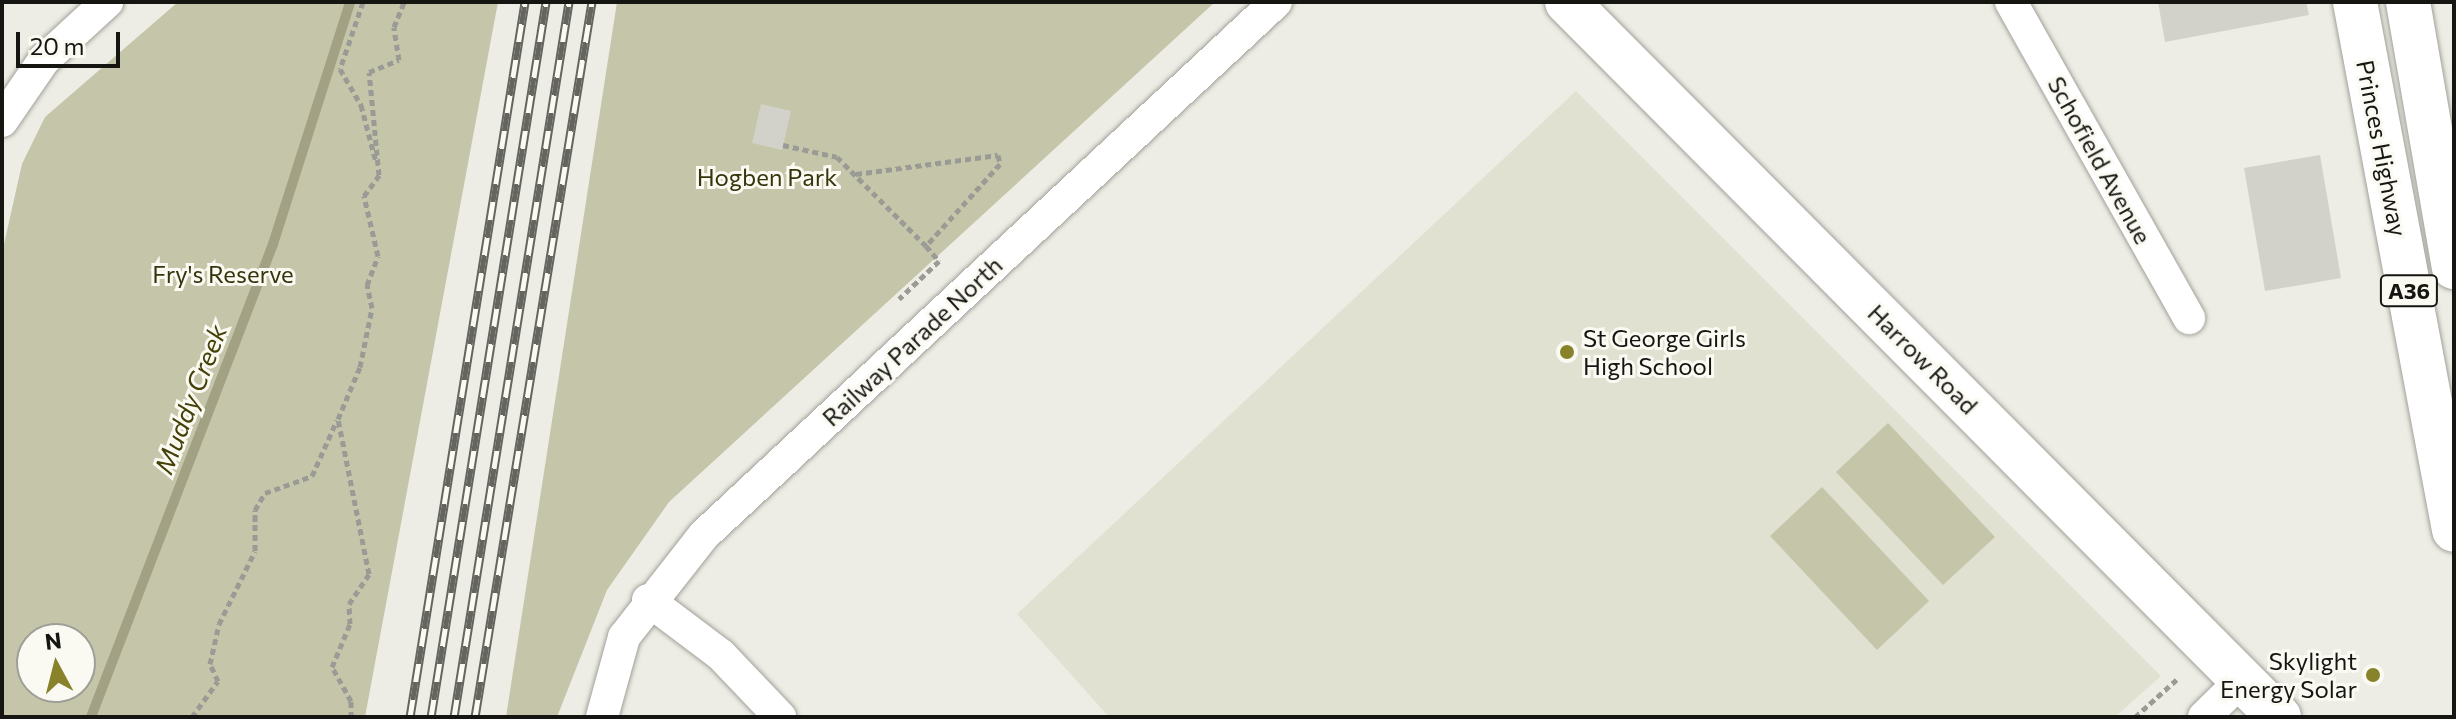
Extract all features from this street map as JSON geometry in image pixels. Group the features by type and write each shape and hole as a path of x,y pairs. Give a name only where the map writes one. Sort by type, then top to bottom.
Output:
{"main road":[{"name":"Harrow Road","path":"1567,2 2279,717"},
{"name":"Princes Highway","path":"2355,2 2454,530"},
{"name":"Princes Highway","path":"2408,2 2454,267"}],"street":[{"path":"2,121 44,60 107,2"},
{"name":"Railway Parade North","path":"602,717 624,637 648,600 704,535 1276,2"},
{"name":"Schofield Avenue","path":"2011,2 2189,318"},
{"path":"648,600 721,655 780,717"},
{"path":"2204,717 2243,679"}],"path":[{"path":"363,2 340,69 361,105 379,175"},
{"path":"192,717 218,681 210,664 219,624 255,551 255,510 265,493 312,476 360,367 372,308 367,285 378,256 364,196 379,175 369,72 399,60 394,27 404,2"},
{"path":"783,145 837,157 939,261 899,299"},
{"path":"856,174 998,155 1000,164 926,246"},
{"path":"338,419 369,574 349,604 350,624 332,667 351,701 351,717"},
{"path":"2135,717 2177,679"}],"shaded area":[{"name":"St George Girls High School","path":"1576,91 2161,676 2115,717 1109,717 1017,614"}],"green space":[{"name":"Fry's Reserve","path":"178,2 498,2 365,717 2,717 2,253 22,164 45,117"},
{"name":"Hogben Park","path":"617,2 1215,2 669,502 607,590 557,717 506,717"},
{"path":"1888,423 1995,537 1943,585 1836,472"},
{"path":"1822,487 1929,601 1877,650 1770,536"}],"building":[{"path":"2158,2 2306,2 2309,15 2165,42"},
{"path":"761,104 791,111 782,150 752,143"},
{"path":"2320,155 2341,278 2265,291 2244,168"}],"waterway":[{"name":"Muddy Creek","path":"91,717 273,244 350,2"}],"railway":[{"path":"410,717 525,2"},
{"path":"431,717 546,2"},
{"path":"454,717 569,2"},
{"path":"475,717 592,2"}],"place":[{"name":"St George Girls High School","path":"1567,352"},
{"name":"Skylight Energy Solar","path":"2373,675"}]}
